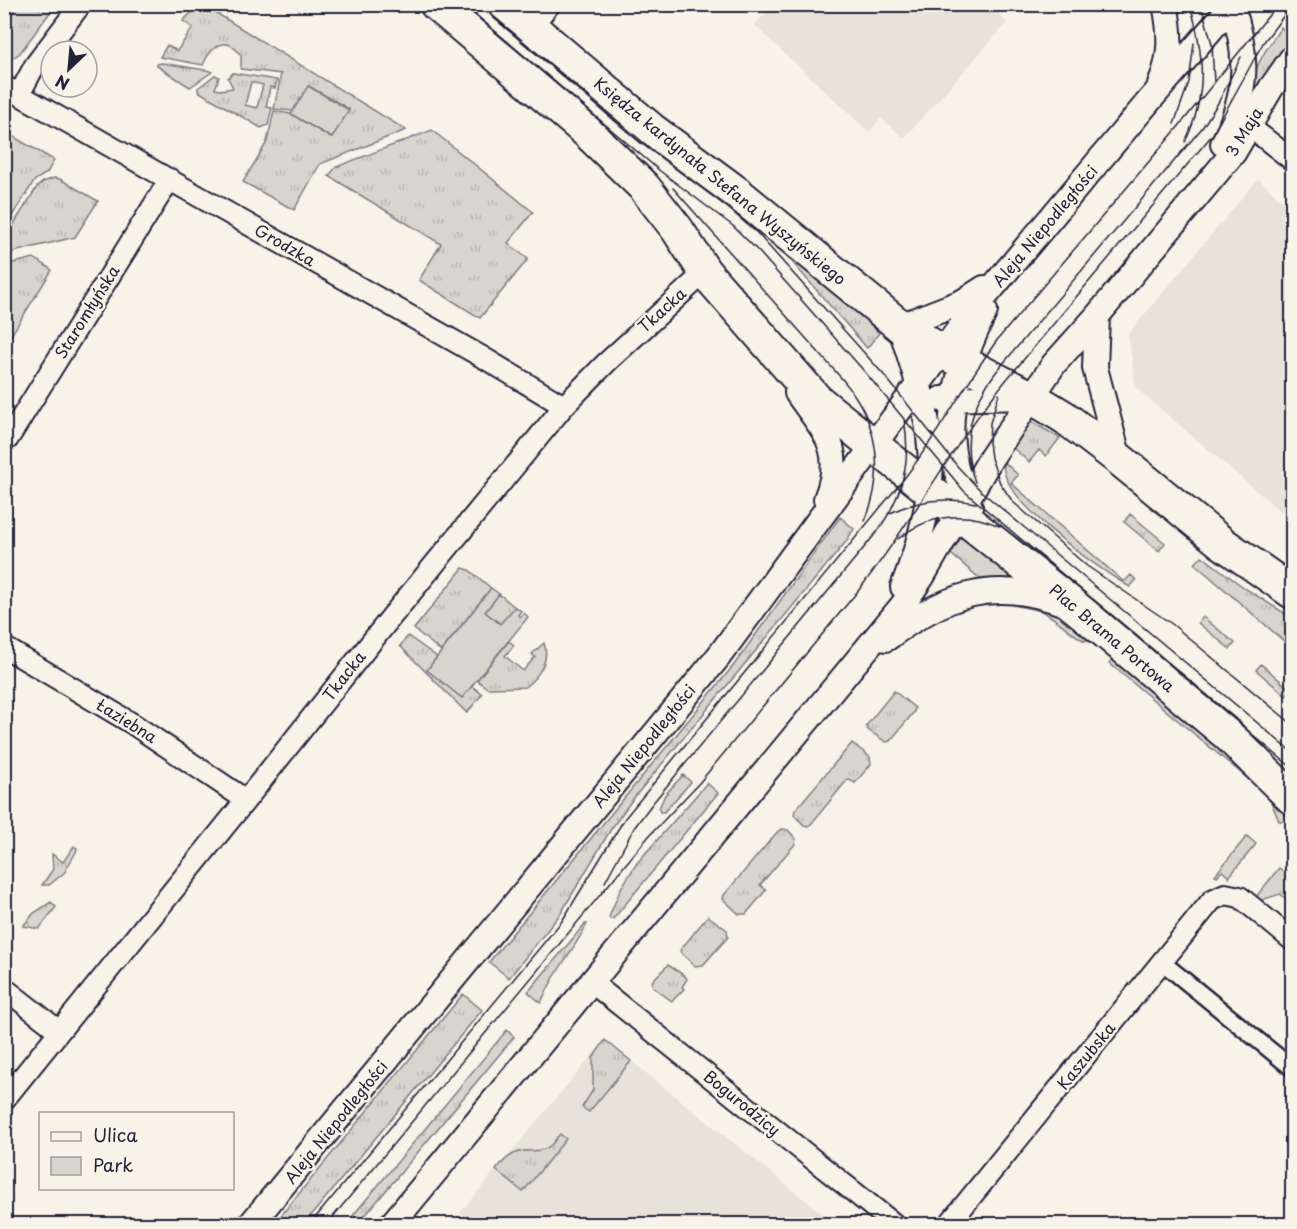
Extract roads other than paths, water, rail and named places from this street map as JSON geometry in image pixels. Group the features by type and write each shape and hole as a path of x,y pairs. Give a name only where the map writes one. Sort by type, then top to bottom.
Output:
{"main road":[{"path":"436,4 587,132 644,187 677,229 705,272 817,400 928,489 962,506"},
{"name":"Księdza kardynała Stefana Wyszyńskiego","path":"504,4 541,16 651,129 736,192 900,326 952,358"},
{"path":"952,358 1031,397 1064,417 1222,543 1293,592"},
{"name":"Plac Brama Portowa","path":"962,506 986,535 1228,735 1293,798"}],"street":[{"path":"12,90 35,65 81,4"},
{"path":"1149,101 1159,87 1168,59 1170,29 1165,4"},
{"path":"1149,101 1232,5"},
{"path":"392,1224 886,625 917,585 962,506 1054,364 1190,203 1227,134 1242,91 1244,59 1232,5"},
{"name":"3 Maja","path":"1190,203 1234,152 1275,81 1293,58"},
{"name":"Grodzka","path":"12,90 484,357 564,406"},
{"name":"Aleja Niepodległości","path":"1010,267 1149,101"},
{"path":"1249,126 1287,155"},
{"name":"Staromłyńska","path":"6,442 170,179"},
{"path":"886,625 917,550 924,523 928,489 930,444 911,401 900,326 962,302 1010,267"},
{"path":"911,401 952,358 1010,267"},
{"name":"Tkacka","path":"4,1100 392,616 564,406 606,363 705,272"},
{"path":"1096,316 1095,368 1119,459"},
{"path":"752,327 823,430 834,453 834,476 829,493 803,542"},
{"path":"952,358 955,397 951,424 962,506"},
{"path":"911,401 955,397 1031,397"},
{"name":"Aleja Niepodległości","path":"251,1224 718,656 874,444 911,401"},
{"path":"842,678 886,639 912,620 944,602 967,594 1001,591 1033,595 1063,603 1084,614"},
{"name":"Łaziebna","path":"4,647 133,724 246,800"},
{"name":"Kaszubska","path":"949,1224 1212,900 1226,894 1240,897 1293,940"},
{"path":"1162,962 1293,1068"},
{"name":"Bogurodzicy","path":"591,982 894,1224"},
{"path":"4,988 59,1031"}],"tram line":[{"path":"463,4 660,171 733,226 759,252 864,371 964,491 1292,768"},
{"path":"479,4 657,154 757,233 884,375 958,467 982,492 1292,752"},
{"path":"1185,142 1197,108 1201,74 1201,57 1190,4"},
{"path":"1201,4 1212,44 1214,83"},
{"path":"310,1224 562,921 625,818 903,480 998,339 1175,131 1278,4"},
{"path":"1014,371 1213,134 1263,43 1292,5"},
{"path":"1174,124 1189,82 1194,43"},
{"path":"975,482 968,453 968,438 974,411 987,384 1202,128 1218,103 1241,57"},
{"path":"673,188 855,396 871,429 875,447 875,484 872,502 865,521"},
{"path":"327,1224 649,836 700,782 858,591 899,535 956,448 1019,365"},
{"path":"999,394 990,423 991,458 1000,483 1013,502 1087,566 1172,624 1292,724"},
{"path":"605,882 634,828 652,804 886,519 899,492 906,464 904,419"},
{"path":"888,514 931,501 953,500 976,503"},
{"path":"898,539 921,525 947,517 973,518 999,526"}]}
